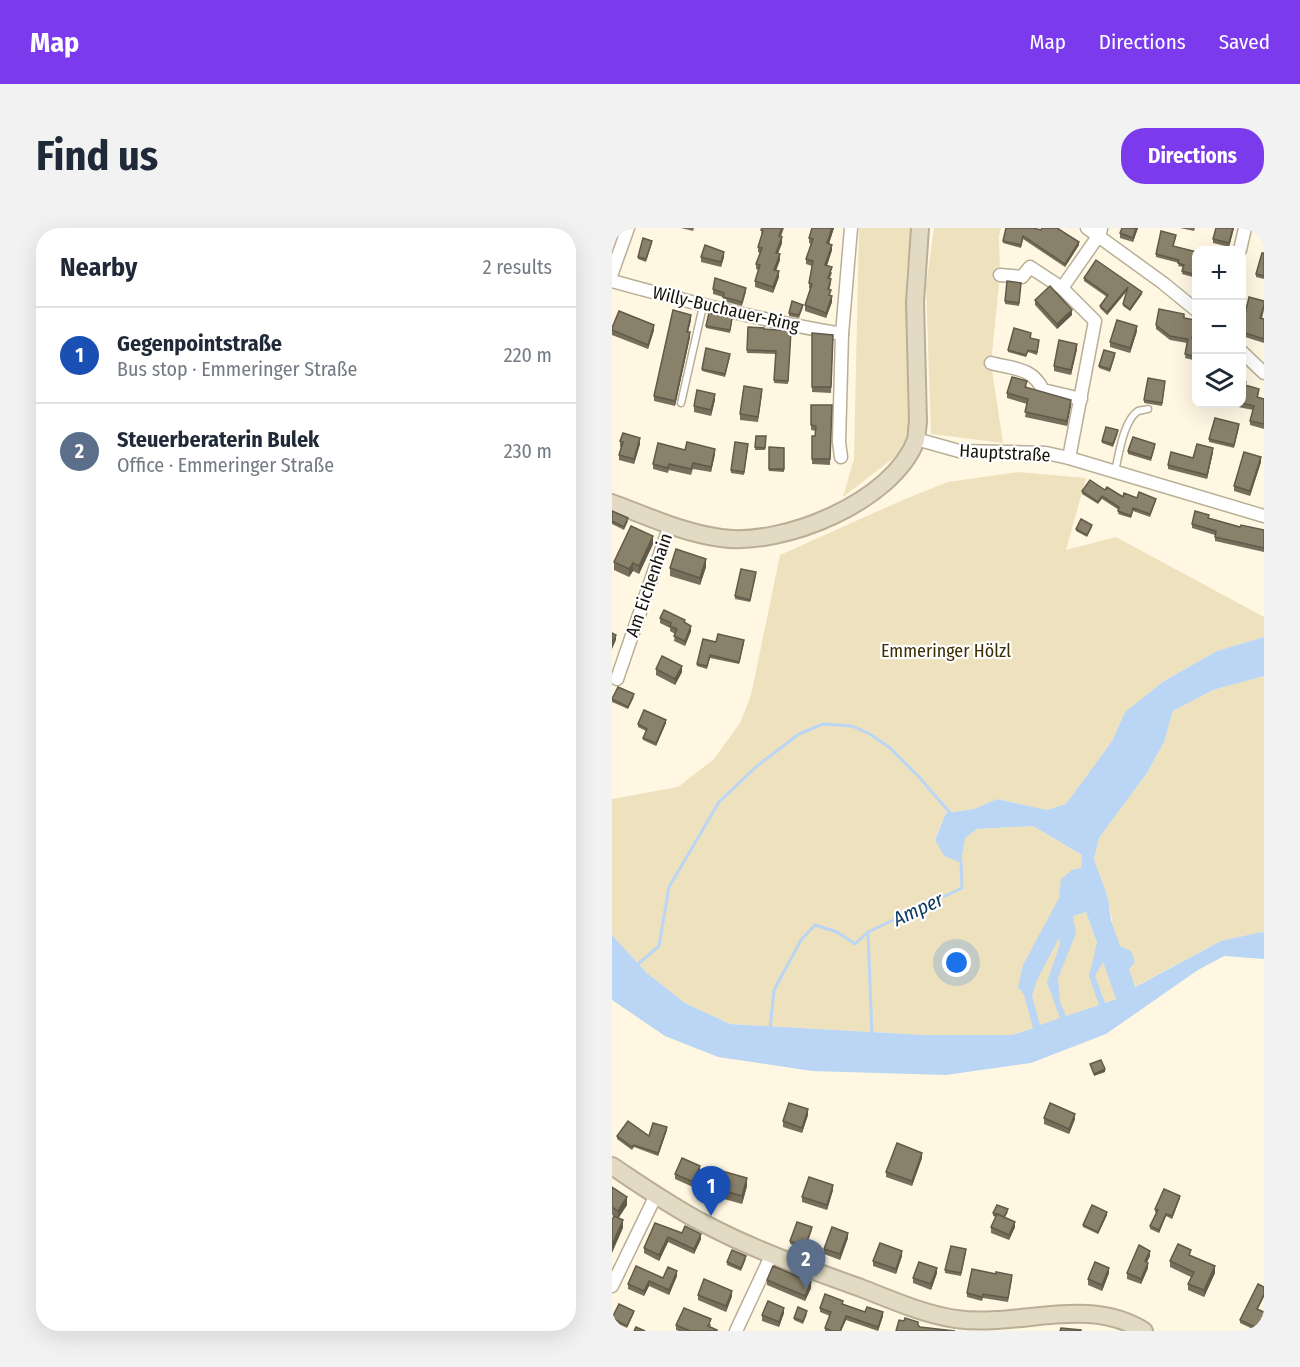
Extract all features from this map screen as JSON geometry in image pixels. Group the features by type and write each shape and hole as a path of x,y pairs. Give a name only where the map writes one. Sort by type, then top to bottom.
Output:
{"street":[{"path":"612,273 628,228"},
{"path":"841,457 839,442 842,334 851,228"},
{"path":"612,503 670,525 721,538 774,537 825,520 859,501 888,480 906,458 916,439 918,422 915,302 920,228"},
{"path":"1087,228 1100,232 1192,306"},
{"path":"1241,246 1245,228"},
{"path":"1062,288 1100,232"},
{"path":"1000,275 1022,277 1030,267 1062,288 1095,321 1069,458"},
{"name":"Willy-Buchauer-Ring","path":"612,281 780,324 842,334"},
{"path":"1244,354 1264,373"},
{"path":"991,363 1030,373 1043,390 1081,399"},
{"name":"Hauptstraße","path":"916,439 959,451 1046,453 1069,458 1264,516"},
{"name":"Am Eichenhain","path":"617,679 670,525"},
{"path":"612,1166 704,1224 772,1254 931,1313 990,1326 1011,1319 1065,1314 1099,1314 1140,1330"},
{"path":"612,1286 657,1195"},
{"path":"736,1331 772,1254"}],"lane":[{"path":"681,403 703,306"},
{"path":"1115,471 1123,435 1130,421 1138,411 1148,409"}],"green space":[{"path":"859,228 911,228 906,281 909,439 900,453 843,497 854,459"},
{"path":"934,228 1001,228 999,236 1000,275 991,363 1003,443 931,434 926,286"},
{"name":"Emmeringer Hölzl","path":"1018,472 1086,478 1066,550 1116,537 1264,617 1264,637 1217,651 1164,681 1125,712 1112,741 1066,804 1047,810 997,799 974,809 946,813 935,839 944,856 961,862 965,838 977,829 1033,826 1082,855 1080,894 1116,999 1012,1035 924,1035 730,1024 685,1003 647,973 612,935 612,799 678,787 714,759 740,723 751,695 780,555 948,482"},
{"path":"1264,676 1264,933 1221,941 1134,987 1114,932 1108,898 1094,859 1099,838 1147,773 1164,742 1173,711 1213,690"}],"water":[{"path":"1264,637 1264,676 1213,690 1173,711 1164,742 1147,773 1099,838 1094,859 1108,898 1111,920 1120,946 1131,951 1135,962 1129,969 1135,987 1221,941 1261,932 1264,933 1264,959 1224,956 1198,970 1106,1034 1031,1063 946,1075 812,1071 718,1057 665,1036 612,1000 612,935 647,973 685,1003 730,1024 924,1035 1012,1035 1033,1028 1024,995 1018,987 1023,965 1059,898 1061,879 1072,870 1081,868 1082,855 1033,826 977,829 965,838 961,863 944,856 935,840 946,813 974,809 997,799 1047,810 1066,804 1112,741 1125,712 1164,681 1217,651","holes":["1086,912 1097,943 1089,976 1099,1005 1066,1016 1060,1002 1058,978 1076,934 1073,916","1059,938 1060,944 1047,982 1060,1018 1040,1025 1032,996 1037,980","1103,962 1116,999 1105,1003 1095,976"]}],"building":[{"path":"762,228 782,228 779,236 782,237 776,253 780,254 774,270 779,271 773,287 755,281 760,265 756,264 762,248 758,247"},
{"path":"812,228 832,228 827,243 832,245 825,265 832,267 828,278 831,279 828,289 831,290 829,295 832,296 826,313 805,305 812,284 809,283 813,261 806,259 813,239 809,238"},
{"path":"1006,228 1041,230 1042,228 1057,228 1079,242 1065,264 1023,236 1021,245 1003,241"},
{"path":"1122,228 1136,228 1133,238 1120,233"},
{"path":"1216,228 1233,228 1229,243 1213,239"},
{"path":"1161,231 1176,235 1173,246 1192,251 1192,274 1182,271 1184,265 1178,263 1179,260 1156,254"},
{"path":"643,238 652,241 646,259 638,257"},
{"path":"705,245 724,252 721,262 701,257"},
{"path":"1262,253 1264,253 1264,276 1256,274"},
{"path":"1096,260 1142,292 1130,309 1123,304 1128,287 1107,312 1100,306 1108,295 1084,278"},
{"path":"715,278 746,288 742,302 723,297 724,293 713,289"},
{"path":"1007,281 1021,283 1019,303 1005,301"},
{"path":"1050,286 1072,310 1057,324 1035,300"},
{"path":"1249,297 1264,301 1260,318 1264,319 1264,339 1246,333 1246,310"},
{"path":"792,301 803,305 799,315 789,313"},
{"path":"1159,309 1184,314 1184,318 1192,319 1192,356 1185,354 1188,339 1170,336 1156,325"},
{"path":"673,310 691,315 687,332 690,332 675,401 654,396"},
{"path":"619,311 654,325 648,345 612,330"},
{"path":"709,313 732,318 730,330 706,326"},
{"path":"1117,320 1137,326 1130,348 1110,342"},
{"path":"748,327 791,331 788,381 774,380 776,351 747,350"},
{"path":"1014,328 1031,333 1030,338 1039,340 1037,352 1028,350 1026,355 1008,350"},
{"path":"812,333 833,335 831,387 812,387"},
{"path":"1059,340 1077,344 1071,370 1054,366"},
{"path":"706,348 730,354 725,374 702,369"},
{"path":"1104,350 1115,353 1110,369 1099,366"},
{"path":"1012,377 1027,381 1025,387 1071,400 1067,421 1025,412 1028,399 1007,393"},
{"path":"1148,378 1165,381 1162,403 1144,400"},
{"path":"1246,385 1259,389 1257,397 1264,399 1264,424 1250,421 1254,406 1246,404"},
{"path":"744,386 762,389 758,417 740,414"},
{"path":"697,390 715,394 711,410 694,406"},
{"path":"811,405 832,405 830,459 812,459 812,436 815,436 816,426 811,425"},
{"path":"1215,418 1239,424 1234,445 1209,439"},
{"path":"1106,427 1118,430 1113,444 1102,441"},
{"path":"623,433 640,438 634,459 619,455"},
{"path":"756,436 766,436 765,448 755,447"},
{"path":"1133,437 1155,444 1151,458 1128,451"},
{"path":"687,442 715,449 711,467 693,463 691,469 669,464 668,468 653,464 658,443 685,450"},
{"path":"735,442 748,444 744,472 731,470"},
{"path":"1197,444 1213,448 1207,475 1168,465 1171,452 1193,458"},
{"path":"769,447 784,448 784,469 769,469"},
{"path":"1244,452 1261,457 1250,491 1234,486"},
{"path":"1090,480 1105,490 1107,487 1123,497 1124,493 1137,498 1139,492 1156,499 1150,514 1133,508 1131,516 1118,511 1119,507 1102,496 1098,502 1082,491"},
{"path":"612,511 628,518 624,527 612,521"},
{"path":"1195,511 1209,515 1208,518 1240,527 1241,525 1264,530 1264,548 1215,537 1216,531 1192,524"},
{"path":"1081,519 1092,525 1087,535 1076,529"},
{"path":"631,526 653,536 639,566 633,563 629,569 614,562"},
{"path":"676,549 706,559 700,578 670,568"},
{"path":"741,569 756,572 750,600 735,596"},
{"path":"664,610 685,620 684,622 691,626 685,641 674,636 677,629 670,626 671,623 660,618"},
{"path":"718,634 744,640 739,662 710,655 707,666 697,664 703,639 716,642"},
{"path":"662,656 682,666 675,679 656,669"},
{"path":"618,687 634,694 628,707 612,699"},
{"path":"644,710 666,720 656,743 643,738 647,729 638,724"},
{"path":"1101,1060 1105,1069 1094,1074 1090,1064"},
{"path":"789,1103 808,1109 802,1128 783,1121"},
{"path":"1050,1103 1075,1114 1069,1129 1044,1118"},
{"path":"628,1121 649,1136 653,1123 667,1127 658,1153 634,1145 632,1147 617,1136"},
{"path":"897,1143 922,1153 912,1181 886,1172"},
{"path":"682,1158 700,1166 693,1182 675,1174"},
{"path":"722,1171 747,1178 742,1196 717,1189"},
{"path":"809,1177 833,1185 827,1205 802,1197"},
{"path":"612,1187 627,1197 618,1211 612,1207"},
{"path":"1164,1189 1180,1196 1172,1216 1166,1214 1159,1230 1150,1226 1158,1210 1155,1209"},
{"path":"997,1205 1008,1209 1004,1217 993,1213"},
{"path":"1092,1205 1107,1212 1098,1232 1083,1225"},
{"path":"997,1214 1015,1222 1009,1235 991,1227"},
{"path":"614,1216 623,1220 612,1245 612,1220"},
{"path":"797,1222 812,1227 805,1247 790,1241"},
{"path":"655,1223 682,1233 685,1226 701,1234 694,1249 668,1237 659,1255 644,1248"},
{"path":"832,1227 848,1233 840,1254 824,1249"},
{"path":"880,1243 902,1251 896,1269 873,1261"},
{"path":"1178,1244 1191,1250 1189,1255 1215,1266 1204,1290 1188,1284 1194,1272 1170,1261"},
{"path":"1139,1245 1150,1251 1141,1279 1127,1273"},
{"path":"951,1246 966,1249 961,1273 945,1270"},
{"path":"732,1250 746,1256 741,1268 727,1262"},
{"path":"919,1262 937,1268 931,1284 913,1278"},
{"path":"1095,1262 1109,1268 1102,1285 1088,1279"},
{"path":"636,1266 663,1278 668,1267 677,1271 669,1290 649,1281 644,1291 628,1284"},
{"path":"773,1266 811,1282 805,1296 767,1280"},
{"path":"972,1269 1012,1275 1008,1298 983,1294 982,1297 967,1293"},
{"path":"704,1279 732,1291 726,1306 698,1295"},
{"path":"1258,1284 1264,1287 1264,1294 1257,1309 1264,1312 1264,1331 1240,1320"},
{"path":"825,1294 843,1301 842,1304 865,1312 867,1307 883,1312 878,1327 846,1316 840,1331 825,1328 831,1312 820,1308"},
{"path":"768,1301 784,1308 779,1322 762,1315"},
{"path":"619,1304 634,1311 627,1326 612,1318"},
{"path":"798,1307 807,1311 803,1321 794,1318"},
{"path":"684,1308 711,1319 708,1326 717,1331 690,1331 676,1325"},
{"path":"905,1318 918,1322 920,1327 955,1331 896,1331 899,1320 904,1321"},
{"path":"1061,1328 1081,1330 1081,1331 1060,1331"}],"waterway":[{"path":"638,964 659,946 669,887 719,802 757,766 799,734 823,724 852,726 870,734 890,748 952,815"},
{"path":"770,1029 774,990 801,940 815,925 837,932 855,944 868,932 962,888 961,860"},
{"name":"Amper","path":"868,932 872,1036"}],"place":[{"name":"Gegenpointstraße","path":"711,1216"},
{"name":"Steuerberaterin Bulek","path":"806,1289"}]}
